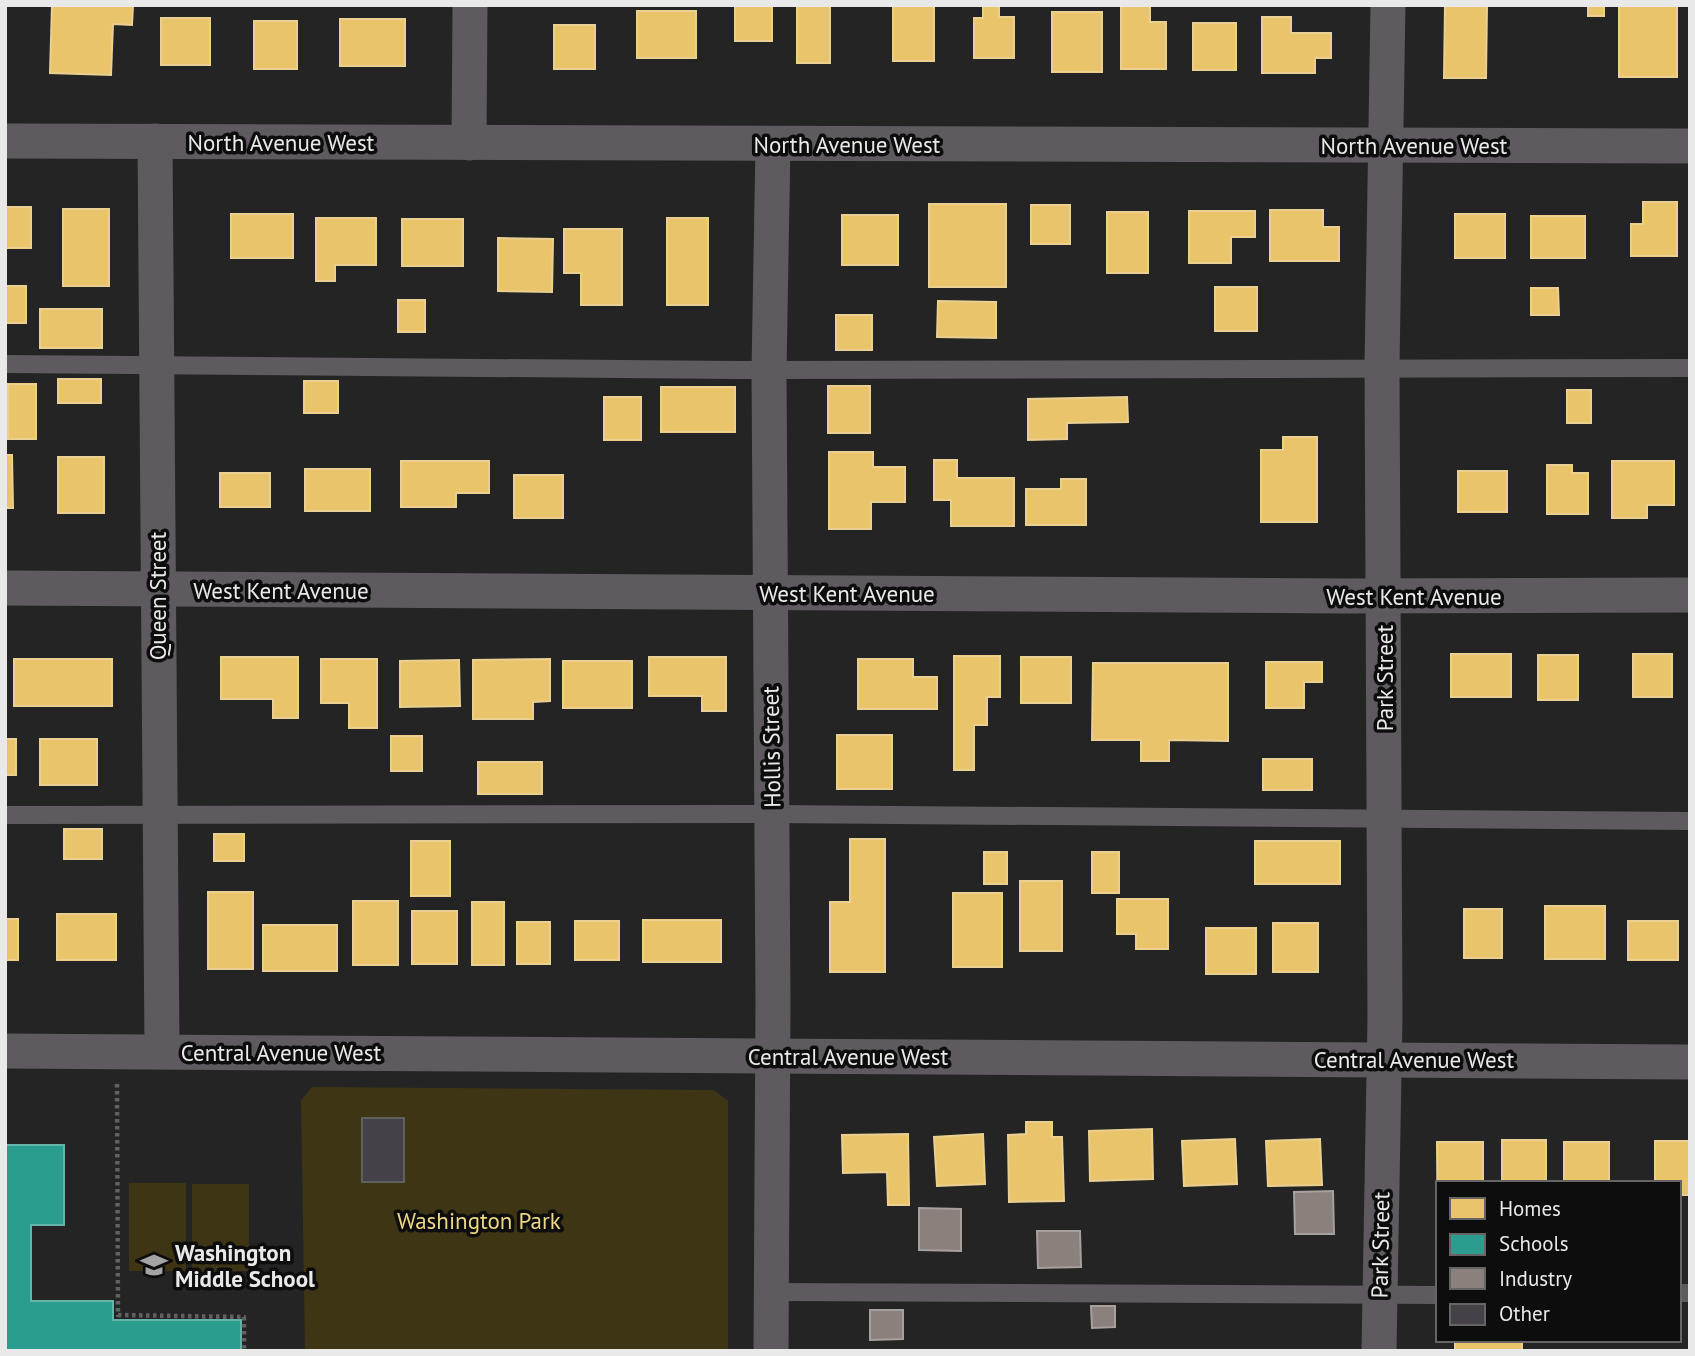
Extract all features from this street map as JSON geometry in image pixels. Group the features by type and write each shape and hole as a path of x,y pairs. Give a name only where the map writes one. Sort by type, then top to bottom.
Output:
{"street":[{"path":"468,143 470,5"},
{"name":"Park Street","path":"1379,1351 1385,819 1382,366 1388,5"},
{"name":"North Avenue West","path":"5,141 1690,146"},
{"name":"Queen Street","path":"155,141 158,365 156,590 162,1051"},
{"name":"Hollis Street","path":"771,1351 769,370 773,144"},
{"name":"West Kent Avenue","path":"5,588 1383,596 1690,595"},
{"name":"Central Avenue West","path":"5,1051 1690,1062"}],"lane":[{"path":"5,364 769,370 1382,366 1690,368"},
{"path":"5,815 772,814 1690,821"},
{"path":"770,1292 1436,1295"}],"path":[{"path":"117,1083 118,1315 244,1317 244,1351"}],"green space":[{"name":"Washington Park","path":"312,1087 714,1090 728,1101 728,1351 305,1351 301,1100"},
{"path":"129,1183 186,1183 186,1271 129,1271"},
{"path":"192,1184 249,1184 249,1271 192,1272"}],"building: Homes":[{"path":"52,5 133,5 132,25 113,24 111,75 50,73"},
{"path":"735,5 772,5 772,41 735,41"},
{"path":"797,5 830,5 830,63 797,63"},
{"path":"893,5 934,5 934,61 893,61"},
{"path":"983,5 999,5 999,17 1014,17 1014,58 974,58 974,18 983,18"},
{"path":"1445,5 1487,5 1486,78 1444,78"},
{"path":"1588,5 1604,5 1604,16 1588,16"},
{"path":"1619,5 1677,5 1677,77 1619,77"},
{"path":"1121,6 1150,6 1150,22 1166,22 1166,69 1121,69"},
{"path":"637,11 696,11 696,58 637,58"},
{"path":"1052,12 1102,12 1102,72 1052,72"},
{"path":"1262,17 1291,17 1291,33 1331,33 1331,58 1315,58 1315,73 1262,73"},
{"path":"161,18 210,18 210,65 161,65"},
{"path":"340,19 405,19 405,66 340,66"},
{"path":"254,21 297,21 297,69 254,69"},
{"path":"1193,23 1236,23 1236,70 1193,70"},
{"path":"554,25 595,25 595,69 554,69"},
{"path":"1643,202 1677,202 1677,256 1631,256 1631,224 1643,224"},
{"path":"929,204 1006,204 1006,287 929,287"},
{"path":"1031,205 1070,205 1070,244 1031,244"},
{"path":"5,207 31,207 31,248 5,248"},
{"path":"63,209 109,209 109,286 63,286"},
{"path":"1270,210 1323,210 1323,227 1339,227 1339,261 1270,261"},
{"path":"1189,211 1255,211 1255,237 1231,237 1231,263 1189,263"},
{"path":"1107,212 1148,212 1148,273 1107,273"},
{"path":"231,214 293,214 293,258 231,258"},
{"path":"1455,214 1505,214 1505,258 1455,258"},
{"path":"842,215 898,215 898,265 842,265"},
{"path":"1531,216 1585,216 1585,258 1531,258"},
{"path":"316,218 376,218 376,265 335,265 335,281 316,281"},
{"path":"667,218 708,218 708,305 667,305"},
{"path":"402,219 463,219 463,266 402,266"},
{"path":"564,229 622,229 622,305 581,305 581,273 564,273"},
{"path":"498,238 553,239 552,292 498,291"},
{"path":"5,286 26,286 26,323 5,323"},
{"path":"1215,287 1257,287 1257,331 1215,331"},
{"path":"1531,288 1558,288 1559,315 1531,315"},
{"path":"398,300 425,300 425,332 398,332"},
{"path":"938,301 996,302 996,338 937,337"},
{"path":"40,309 102,309 102,348 40,348"},
{"path":"836,315 872,315 872,350 836,350"},
{"path":"58,379 101,379 101,403 58,403"},
{"path":"304,381 338,381 338,413 304,413"},
{"path":"8,384 36,384 36,439 8,439"},
{"path":"828,386 870,386 870,433 828,433"},
{"path":"661,387 735,387 735,432 661,432"},
{"path":"1567,390 1591,390 1591,423 1567,423"},
{"path":"604,397 641,397 641,440 604,440"},
{"path":"1127,397 1128,422 1067,423 1067,439 1028,440 1028,399"},
{"path":"1283,437 1317,437 1317,522 1261,522 1261,450 1283,450"},
{"path":"829,452 873,452 873,467 905,467 905,502 871,502 871,529 829,529"},
{"path":"5,455 12,455 13,508 5,508"},
{"path":"58,457 104,457 104,513 58,513"},
{"path":"934,460 957,460 957,478 1014,478 1014,526 951,526 951,500 934,500"},
{"path":"401,461 489,461 489,493 456,493 456,507 401,507"},
{"path":"1612,461 1674,461 1674,505 1647,505 1647,518 1612,518"},
{"path":"1547,465 1572,465 1572,473 1588,473 1588,514 1547,514"},
{"path":"305,469 370,469 370,511 305,511"},
{"path":"1458,471 1507,471 1507,512 1458,512"},
{"path":"220,473 270,473 270,507 220,507"},
{"path":"514,475 563,475 563,518 514,518"},
{"path":"1061,479 1086,479 1086,525 1026,525 1026,489 1061,489"},
{"path":"1451,654 1511,654 1511,697 1451,697"},
{"path":"1633,654 1672,654 1672,697 1633,697"},
{"path":"1538,655 1578,655 1578,700 1538,700"},
{"path":"954,656 1000,656 1000,697 987,697 987,725 974,725 974,770 954,770"},
{"path":"221,657 298,657 298,718 273,718 273,699 221,699"},
{"path":"649,657 726,657 726,711 702,711 702,696 649,696"},
{"path":"1021,657 1071,657 1071,703 1021,703"},
{"path":"14,659 112,659 112,706 14,706"},
{"path":"321,659 377,659 377,728 349,728 349,703 321,703"},
{"path":"550,659 550,701 533,702 533,719 473,719 473,660"},
{"path":"858,659 913,659 913,677 937,677 937,709 858,709"},
{"path":"459,660 460,706 400,707 400,661"},
{"path":"563,661 632,661 632,708 563,708"},
{"path":"1266,662 1322,662 1322,682 1304,682 1304,708 1266,708"},
{"path":"1093,663 1228,663 1228,741 1169,740 1169,761 1141,761 1141,740 1092,740"},
{"path":"837,735 892,735 892,789 837,789"},
{"path":"391,736 422,736 422,771 391,771"},
{"path":"5,739 16,739 16,775 5,775"},
{"path":"40,739 97,739 97,785 40,785"},
{"path":"1263,759 1312,759 1312,790 1263,790"},
{"path":"478,762 542,762 542,794 478,794"},
{"path":"64,829 102,829 102,859 64,859"},
{"path":"214,834 244,834 244,861 214,861"},
{"path":"850,839 885,839 885,972 830,972 830,902 850,902"},
{"path":"411,841 450,841 450,896 411,896"},
{"path":"1255,841 1340,841 1340,884 1255,884"},
{"path":"984,852 1007,852 1007,884 984,884"},
{"path":"1092,852 1119,852 1119,893 1092,893"},
{"path":"1020,881 1062,881 1062,951 1020,951"},
{"path":"208,892 253,892 253,969 208,969"},
{"path":"953,893 1002,893 1002,967 953,967"},
{"path":"1117,899 1168,899 1168,949 1136,949 1136,934 1117,934"},
{"path":"353,901 398,901 398,965 353,965"},
{"path":"472,902 504,902 504,965 472,965"},
{"path":"1545,906 1605,906 1605,959 1545,959"},
{"path":"1464,909 1502,909 1502,958 1464,958"},
{"path":"412,911 457,911 457,964 412,964"},
{"path":"57,914 116,914 116,960 57,960"},
{"path":"5,919 18,919 18,960 5,960"},
{"path":"643,920 721,920 721,962 643,962"},
{"path":"575,921 619,921 619,960 575,960"},
{"path":"1628,921 1678,921 1678,960 1628,960"},
{"path":"517,922 550,922 550,964 517,964"},
{"path":"1273,923 1318,923 1318,972 1273,972"},
{"path":"263,925 337,925 337,971 263,971"},
{"path":"1206,928 1256,928 1256,974 1206,974"},
{"path":"1026,1122 1052,1122 1052,1137 1062,1137 1064,1201 1009,1202 1008,1135 1026,1134"},
{"path":"1152,1129 1153,1179 1090,1181 1089,1131"},
{"path":"908,1134 909,1205 888,1205 887,1172 843,1173 842,1135"},
{"path":"983,1134 985,1184 937,1186 934,1137"},
{"path":"1235,1139 1237,1184 1184,1186 1182,1141"},
{"path":"1320,1139 1322,1185 1268,1186 1266,1141"},
{"path":"1502,1140 1546,1140 1546,1181 1502,1181"},
{"path":"1655,1141 1690,1141 1690,1195 1681,1195 1681,1181 1655,1181"},
{"path":"1437,1142 1483,1142 1483,1181 1437,1181"},
{"path":"1564,1142 1609,1142 1609,1181 1564,1181"},
{"path":"1455,1342 1522,1342 1522,1351 1455,1351"}],"building: Schools":[{"path":"5,1145 64,1145 64,1225 31,1225 31,1301 113,1301 113,1320 241,1320 241,1351 5,1351"}],"building: Industry":[{"path":"1333,1191 1334,1234 1295,1234 1294,1192"},
{"path":"919,1208 961,1209 961,1251 919,1250"},
{"path":"1037,1231 1080,1231 1081,1267 1038,1268"},
{"path":"1091,1306 1115,1306 1115,1327 1092,1328"},
{"path":"870,1310 903,1310 903,1339 870,1340"}],"building: Other":[{"path":"362,1118 404,1118 404,1182 362,1182"}],"place":[{"name":"Washington Middle School","path":"154,1265"}]}
